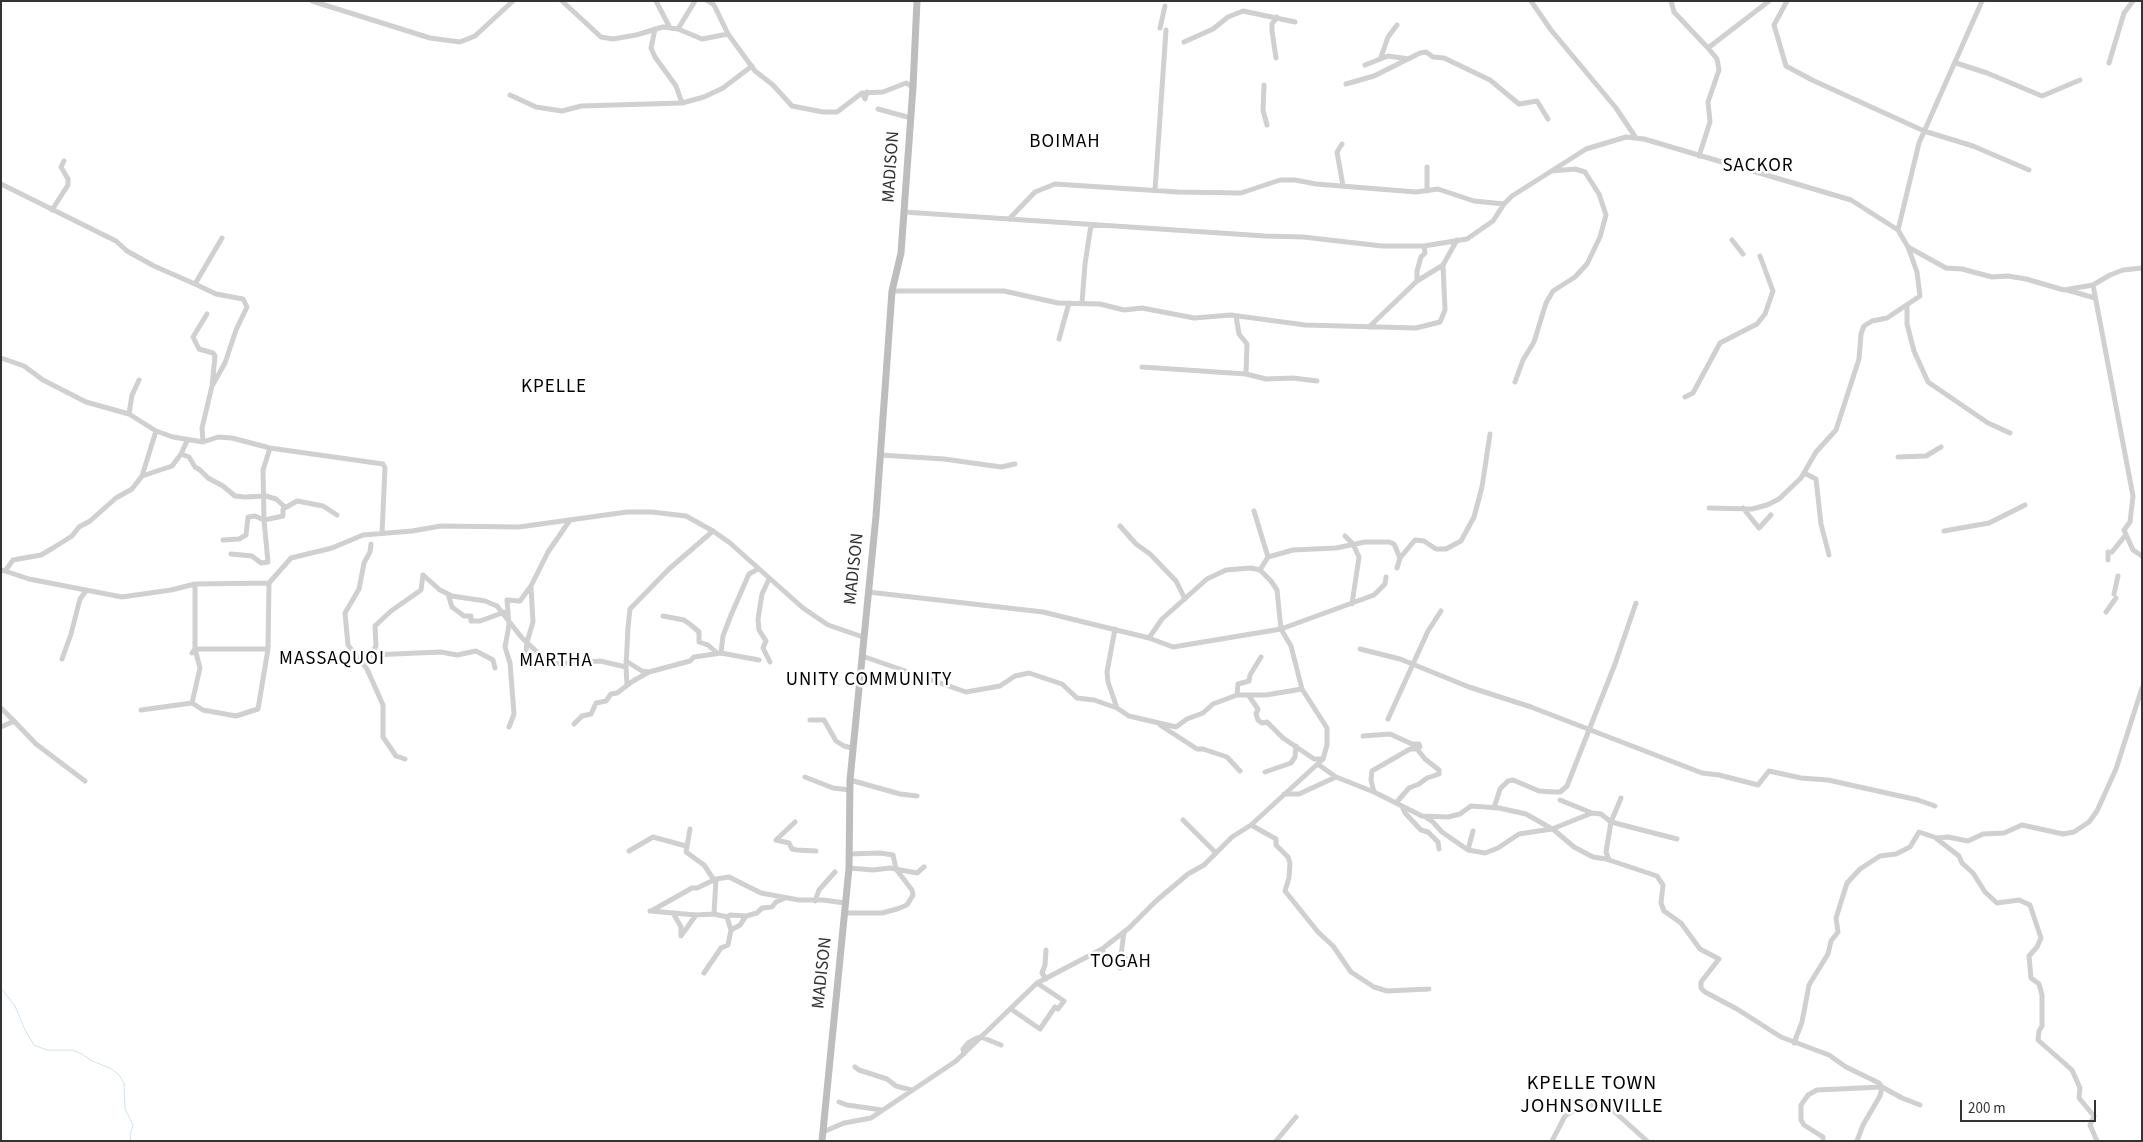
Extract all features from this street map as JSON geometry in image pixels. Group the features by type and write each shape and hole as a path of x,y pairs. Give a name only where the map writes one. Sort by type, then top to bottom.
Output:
{"street":[{"path":"312,1 430,38 460,42 475,36 513,1"},
{"path":"562,1 601,36 613,39 663,27 678,29 702,39 728,34"},
{"path":"656,1 670,28"},
{"path":"678,29 695,1"},
{"path":"708,1 714,5 728,34 752,66 792,106 823,112 837,112 865,93 883,92 906,83 913,87"},
{"name":"MADISON","path":"822,1141 849,868 852,748 880,455 892,291 901,253 917,1"},
{"path":"1531,1 1551,30 1616,108 1636,138"},
{"path":"1671,1 1674,12 1717,59 1719,70 1708,102 1710,122 1699,156"},
{"path":"1708,48 1769,1"},
{"path":"1787,1 1774,25 1786,66 1812,80 1924,131 1973,146 2029,170"},
{"path":"1898,230 1919,143 1982,1"},
{"path":"2109,63 2124,13 2133,1"},
{"path":"1160,28 1165,6"},
{"path":"1184,42 1213,29 1228,17 1243,10 1261,16 1277,17 1295,22"},
{"path":"1276,58 1272,24 1277,17"},
{"path":"1381,57 1388,37 1397,25"},
{"path":"655,29 651,48 655,57 676,86 682,103"},
{"path":"1155,190 1166,30"},
{"path":"1346,84 1374,76 1420,53 1426,52 1433,57 1444,58 1490,80 1519,104 1537,101 1548,119"},
{"path":"1365,65 1381,57 1388,56 1409,59"},
{"path":"1956,63 1987,73 2042,96 2080,80"},
{"path":"510,95 536,107 562,111 581,106 682,103 704,97 723,88 752,66"},
{"path":"1264,85 1263,110 1267,125"},
{"path":"878,109 911,118"},
{"path":"904,212 1303,237 1382,246 1424,246 1468,239 1492,221 1504,204 1552,171 1586,150 1626,137 1644,139 1850,200 1898,230 1908,247 1917,272 1920,296 1887,318 1868,323 1862,330 1859,359 1836,430 1816,452 1804,473 1779,499 1767,506 1710,508"},
{"path":"1342,144 1337,152 1343,186"},
{"path":"52,210 68,186 68,179 61,167 64,161"},
{"path":"1427,167 1427,191"},
{"path":"1515,382 1523,360 1534,342 1546,303 1553,291 1575,277 1587,264 1600,237 1606,216 1599,194 1585,172 1575,169 1552,171"},
{"path":"1009,220 1035,192 1055,184 1241,193 1280,180 1295,180 1316,184 1416,192 1438,189 1474,201 1504,204"},
{"path":"1,184 116,241 127,251 154,266 216,294 243,299 247,307 236,330 225,363 212,386"},
{"path":"1082,303 1091,225"},
{"path":"195,284 222,238"},
{"path":"1369,327 1417,281 1443,265 1457,240"},
{"path":"1732,240 1743,254"},
{"path":"1448,242 1450,253"},
{"path":"1417,281 1417,271 1425,253 1424,246"},
{"path":"1908,247 1946,268 1962,269 1992,277 2008,276 2026,279 2095,298"},
{"path":"1685,397 1693,393 1720,344 1725,339 1758,324 1765,314 1773,291 1760,256"},
{"path":"892,291 1004,291 1058,302 1100,304 1124,310 1142,308 1194,318 1236,316 1305,325 1416,328 1440,322 1445,310 1443,265"},
{"path":"2064,290 2093,285 2123,270 2142,268"},
{"path":"2093,285 2133,496 2130,522 2124,530 2133,550 2142,556"},
{"path":"1059,339 1069,303"},
{"path":"1907,306 1907,324 1914,351 1928,382 1988,423 2010,434"},
{"path":"203,442 202,428 212,386 215,356 213,353 199,349 193,336 207,314"},
{"path":"1236,316 1239,334 1247,344 1246,374"},
{"path":"1,358 24,366 44,380 86,402 129,414 156,431 187,441 203,442 225,437 244,440 270,448 383,464 385,468 382,532"},
{"path":"1142,367 1246,374 1266,379 1293,378 1317,381"},
{"path":"129,414 132,395 139,380"},
{"path":"156,431 142,476 132,489 116,498 90,521 79,527 72,536 42,555 13,560 3,570 86,591 122,597 172,590 195,584 269,583"},
{"path":"1397,568 1400,558 1415,540 1424,541 1436,549 1446,549 1461,541 1474,517 1482,487 1490,434"},
{"path":"142,476 172,466 182,454 187,441"},
{"path":"1898,457 1926,456 1941,447"},
{"path":"231,554 252,556 261,563 268,562 264,520 263,470 270,448"},
{"path":"182,454 189,457 195,467 208,478 223,486 235,496 245,498 264,496 276,499 285,507"},
{"path":"880,455 944,459 1001,467 1016,464"},
{"path":"1804,473 1816,479 1821,524 1828,555"},
{"path":"223,540 239,539 246,535 248,516 255,516 264,520 283,516 283,509 297,500 323,506 337,515"},
{"path":"1944,531 1989,523 2025,505"},
{"path":"1743,508 1759,528 1771,515"},
{"path":"1254,511 1268,557"},
{"path":"141,710 192,703 203,710 236,716 258,709 268,649 269,583 291,558 332,548 364,535 412,531 441,526 519,527 627,512 652,512 686,516 730,542 768,579 803,608 828,625 863,637"},
{"path":"570,520 548,552 531,586 520,601 507,600 506,612 509,621 550,664 600,661 626,664 649,672"},
{"path":"1120,526 1136,544 1150,554 1176,580 1185,599"},
{"path":"627,685 626,664 630,609 669,569 712,530"},
{"path":"1345,536 1353,544 1359,557 1352,604"},
{"path":"2108,560 2110,552 2124,537"},
{"path":"1260,570 1268,557 1293,550 1336,548 1365,542 1389,542 1394,544 1400,558"},
{"path":"371,544 370,552 364,563 359,589 345,613 348,645 367,669 382,705 383,737 396,756 405,759"},
{"path":"823,1132 844,1123 871,1118 956,1061 1037,983 1101,950 1124,932 1188,874 1204,865 1232,837 1251,825 1323,759 1328,745 1327,728 1302,689 1291,646 1281,629 1277,590 1272,580 1260,570 1250,568 1226,570 1208,579 1162,619 1149,638"},
{"path":"720,653 723,636 749,574 758,569"},
{"path":"371,655 376,646 375,626 391,611 421,590 423,575 448,594 465,599 485,601 506,612"},
{"path":"2106,612 2115,596 2118,576"},
{"path":"868,592 1043,612 1149,638 1173,648 1281,629 1374,595 1385,584 1386,577"},
{"path":"768,579 762,594 758,619 759,630 766,641 763,648 764,652 770,662"},
{"path":"192,703 200,668 193,651 195,584"},
{"path":"525,663 527,642 533,622 531,586"},
{"path":"62,659 80,599 86,591"},
{"path":"448,594 452,607 464,616 471,616 471,621 480,621 506,612"},
{"path":"1494,808 1500,789 1508,781 1513,780 1539,790 1560,792 1565,790 1616,664 1636,603"},
{"path":"1388,719 1428,631 1441,611"},
{"path":"663,616 684,620 699,632 699,642 708,645 720,653"},
{"path":"509,621 505,647 510,663 510,689 514,714 509,727"},
{"path":"1115,630 1107,672 1108,682 1117,708"},
{"path":"193,651 268,649"},
{"path":"1360,649 1386,654 1469,687 1590,729 1702,773 1719,775 1758,785 1769,771 1801,778 1828,780 1918,800 1935,806"},
{"path":"359,660 371,655 441,652 457,655 476,652 493,660 495,668"},
{"path":"574,724 582,716 591,714 596,703 606,701 610,694 617,693 649,672 690,661 694,657 720,653 759,660"},
{"path":"862,656 966,692 1000,686 1015,676 1029,673 1062,684 1077,698 1094,700 1117,708 1129,716 1176,727 1187,719 1202,713 1213,704 1237,695 1249,696 1302,689"},
{"path":"1237,695 1238,684 1249,681 1250,675 1261,657"},
{"path":"1937,838 1948,837 1968,841 1983,834 2004,833 2022,825 2063,834 2074,832 2089,822 2097,811 2116,769 2142,688"},
{"path":"1249,696 1258,709 1256,714 1258,720 1262,723 1267,722 1283,738 1314,759 1323,759"},
{"path":"1,708 36,744 85,781"},
{"path":"810,720 824,720 836,741 852,748"},
{"path":"1,726 14,721"},
{"path":"1155,722 1197,749 1203,749 1227,757 1240,771"},
{"path":"1363,736 1390,734 1412,744 1419,744 1420,747 1417,748"},
{"path":"1265,772 1291,763 1295,757 1296,746"},
{"path":"1374,792 1371,780 1372,771 1410,749 1417,748"},
{"path":"1396,803 1409,788 1427,778 1440,774 1439,770 1425,759 1417,748"},
{"path":"1318,765 1336,777 1374,792 1433,822 1452,841 1468,850 1486,853 1498,848 1519,834 1552,829 1592,813"},
{"path":"804,777 833,788 850,790"},
{"path":"1284,794 1299,794 1336,777"},
{"path":"850,780 917,796"},
{"path":"1609,860 1606,852 1611,822 1621,798"},
{"path":"1560,800 1592,813 1601,814 1611,822 1677,839"},
{"path":"1402,806 1405,813 1421,830 1425,830 1438,842 1439,849"},
{"path":"1422,816 1448,817 1460,814 1471,806 1526,814 1567,839 1574,847 1593,857 1609,860 1657,876 1663,885 1661,903 1664,911 1681,923 1700,949 1719,959 1701,982 1701,988 1705,992 1794,1043 1829,1055 1846,1067 1879,1083 1882,1087 1920,1105"},
{"path":"1183,820 1215,852"},
{"path":"794,822 776,840 789,843 792,849 816,851"},
{"path":"1251,825 1276,839 1276,845 1290,863 1289,878 1285,891 1318,932 1333,946 1350,972 1374,987 1387,991 1429,989"},
{"path":"690,830 686,852 704,865 715,879 714,914"},
{"path":"1468,850 1473,831"},
{"path":"1794,1043 1802,1022 1810,985 1828,954 1831,941 1838,932 1836,918 1847,883 1860,868 1880,856 1896,854 1910,847 1919,832 1937,838 1959,856 1962,863 1973,873 1985,892 1997,903 2020,900 2030,905 2041,938 2037,947 2029,956 2031,978 2039,984 2042,995 2042,1026 2039,1031 2038,1040 2072,1070 2080,1088 2079,1098 2094,1116 2090,1125 2097,1141"},
{"path":"629,851 653,837 686,846"},
{"path":"845,913 882,913 907,905 911,900 912,890 896,869 894,858 891,854 849,854"},
{"path":"849,868 896,869 917,873 924,867"},
{"path":"815,901 819,890 835,872"},
{"path":"785,898 776,902 772,907 762,908 757,913 746,916 730,915 727,917 714,914 696,915 650,911 692,888 697,888 715,879 729,877 761,893 785,898 845,903"},
{"path":"674,913 681,927 681,936 696,915"},
{"path":"731,930 740,925 746,916"},
{"path":"704,973 721,948 728,945 731,930 727,917"},
{"path":"1101,950 1120,968 1128,962 1121,955 1124,932"},
{"path":"1046,950 1045,965 1042,973 1046,979"},
{"path":"1011,1010 1040,1029 1055,1007 1058,1009 1064,1001 1037,983"},
{"path":"981,1037 1001,1045"},
{"path":"855,1067 887,1079 896,1086 911,1090"},
{"path":"1822,1141 1822,1136 1804,1125 1801,1120 1801,1105 1808,1095 1817,1090 1882,1087"},
{"path":"1857,1141 1863,1125 1880,1096 1882,1087"},
{"path":"838,1102 882,1110"},
{"path":"1552,1141 1565,1116 1580,1106 1607,1106 1647,1141"},
{"path":"1276,1141 1296,1117"}],"waterway":[{"path":"1,988 15,1006 25,1030 34,1045 47,1050 72,1050 110,1068 119,1075 124,1083 125,1109 133,1125 130,1135 131,1141"}],"district":[{"name":"BOIMAH","path":"1065,143"},
{"name":"SACKOR","path":"1758,167"},
{"name":"KPELLE","path":"554,388"},
{"name":"MASSAQUOI","path":"332,660"},
{"name":"MARTHA","path":"556,662"},
{"name":"UNITY COMMUNITY","path":"869,681"},
{"name":"TOGAH","path":"1121,963"},
{"name":"KPELLE TOWN JOHNSONVILLE","path":"1592,1096"}]}
